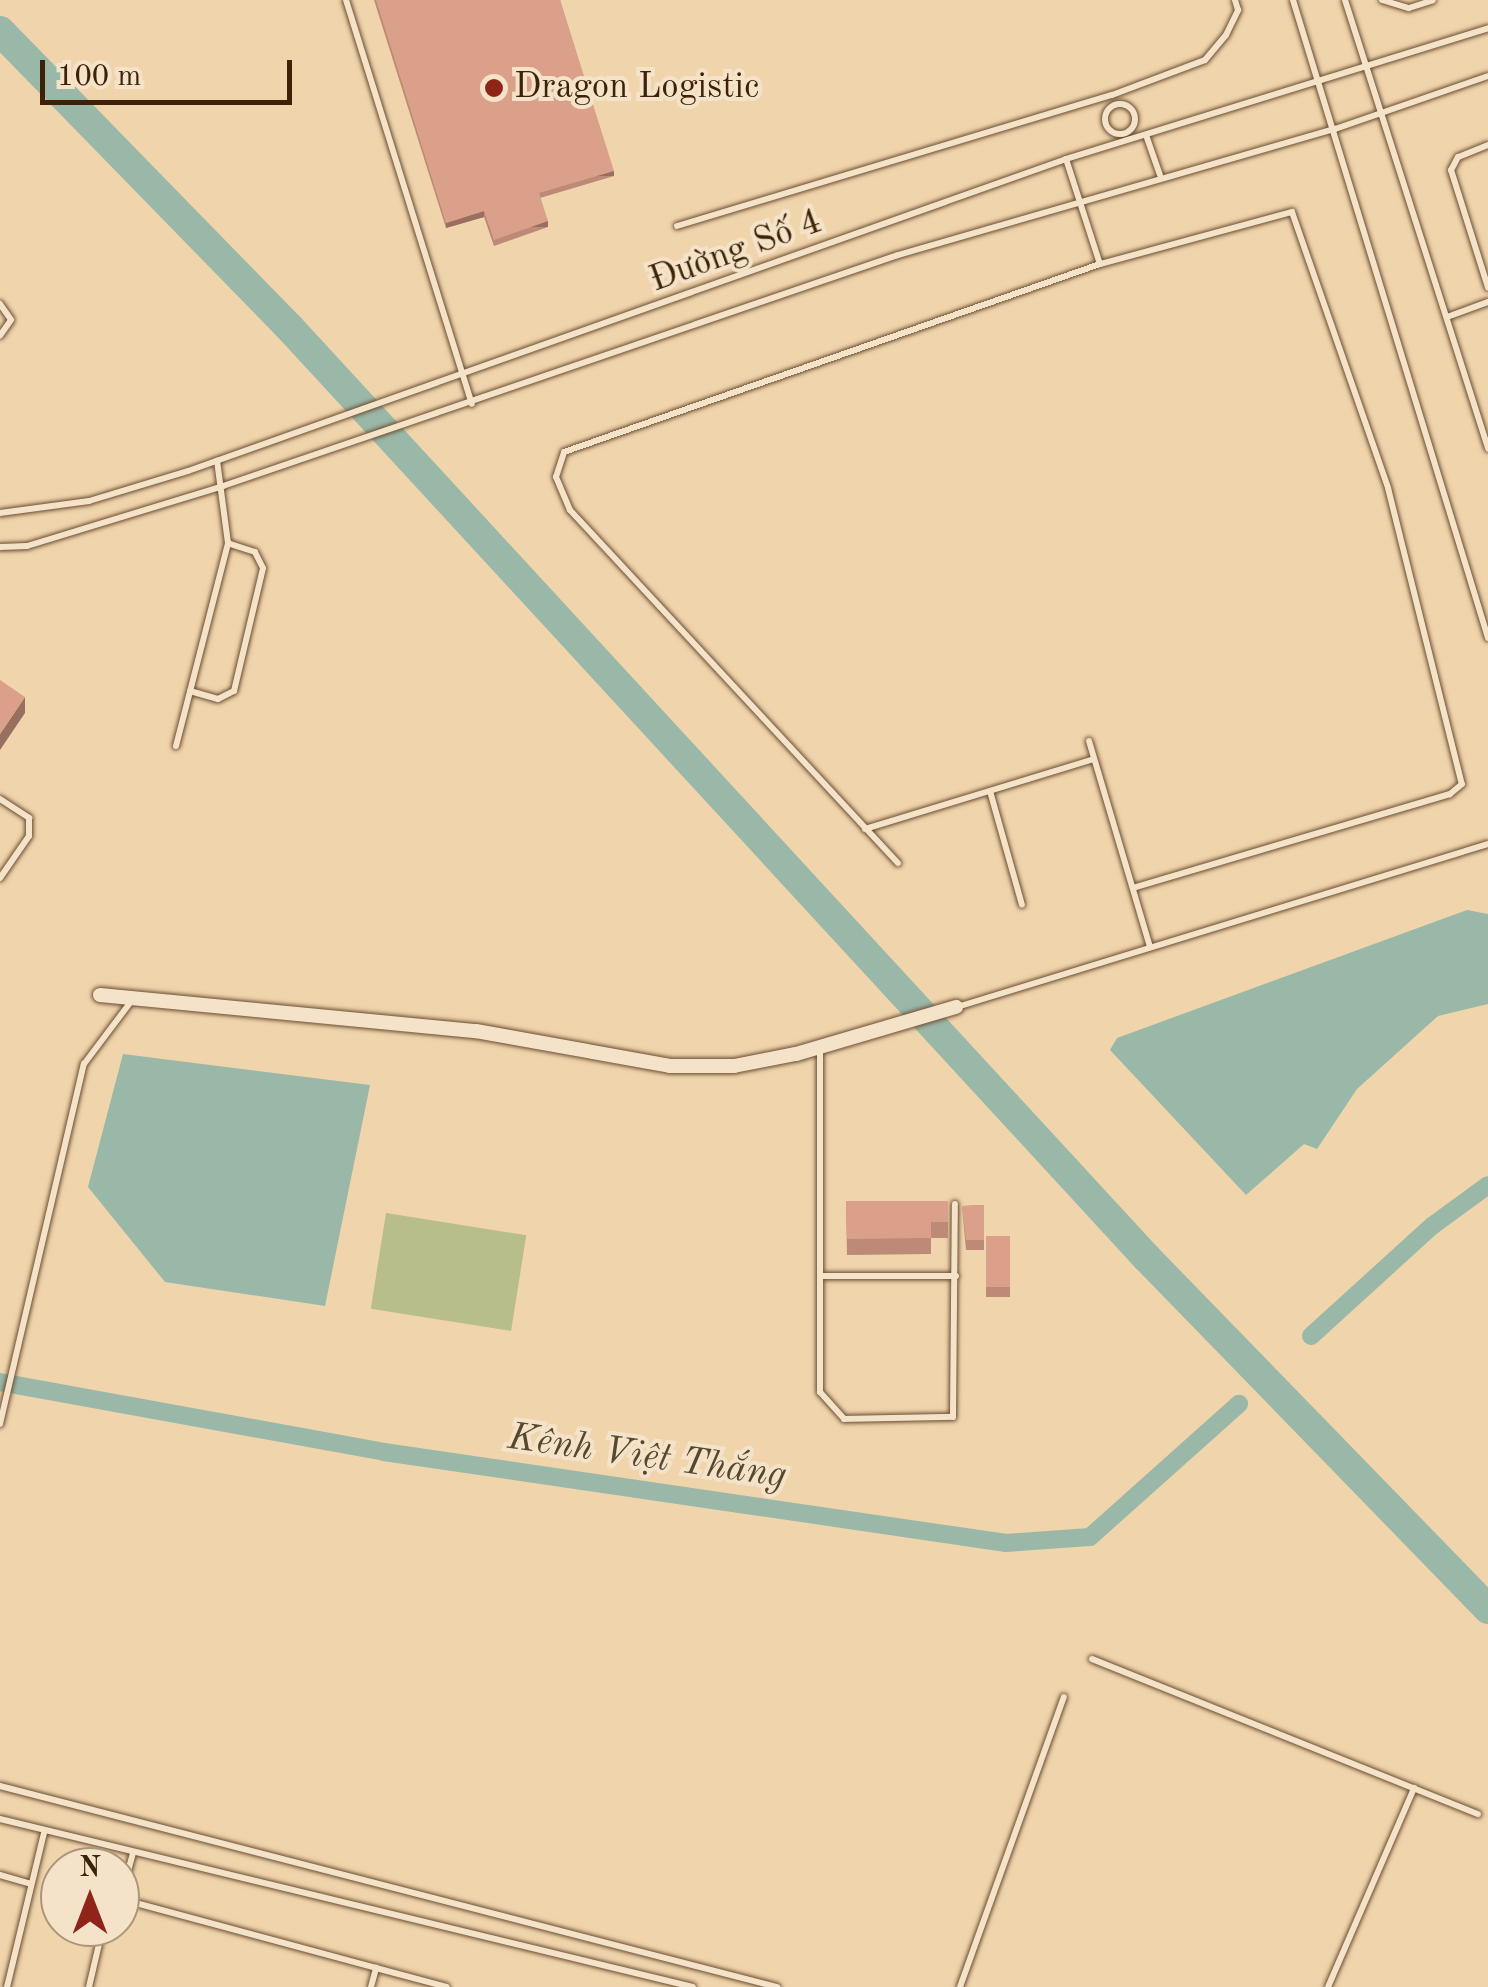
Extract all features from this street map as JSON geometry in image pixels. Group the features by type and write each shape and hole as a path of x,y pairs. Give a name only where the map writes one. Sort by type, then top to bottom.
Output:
{"street":[{"path":"100,995 476,1032 670,1066 734,1066 820,1047 956,1007"}],"lane":[{"path":"346,0 472,404"},
{"path":"677,226 1112,95 1205,60 1226,35 1238,10 1234,0"},
{"path":"1292,0 1321,82 1488,638"},
{"path":"1345,0 1488,450"},
{"path":"1382,0 1410,8 1433,0"},
{"name":"Đường Số 4","path":"0,513 89,501 217,461 396,401 1126,137 1146,135 1488,28"},
{"path":"0,547 27,546 223,486 406,427 898,256 1160,174 1335,129 1488,76"},
{"path":"1112,95 1116,104"},
{"path":"1116,104 1132,106 1136,122 1126,137 1110,134 1103,116 1116,104"},
{"path":"1146,135 1160,174"},
{"path":"1488,144 1458,157 1452,170 1488,287"},
{"path":"1066,160 1100,264"},
{"path":"898,864 570,510 556,477 564,452 1100,264 1278,213 1298,215 1388,488 1463,774 1460,790 1137,887"},
{"path":"1447,317 1488,302"},
{"path":"0,304 11,320 0,336"},
{"path":"176,746 228,543 217,461"},
{"path":"190,691 218,698 234,691 263,568 255,552 228,543"},
{"path":"1089,741 1137,887 1150,947"},
{"path":"865,829 1094,759"},
{"path":"990,791 1022,905"},
{"path":"0,799 29,818 29,836 0,878"},
{"path":"956,1007 1488,844"},
{"path":"0,1424 84,1064 134,998"},
{"path":"820,1047 820,1392 830,1410 844,1419 946,1422 957,1403 955,1204"},
{"path":"821,1276 956,1276"},
{"path":"1092,1658 1478,1814"},
{"path":"960,1987 1064,1697"},
{"path":"0,1786 777,1987"},
{"path":"1328,1987 1414,1788"},
{"path":"0,1819 103,1847"},
{"path":"6,1987 44,1833"},
{"path":"140,1856 693,1987"},
{"path":"0,1875 32,1884"},
{"path":"140,1905 447,1987"},
{"path":"89,1987 98,1947"},
{"path":"371,1987 376,1968"}],"green space":[{"path":"386,1213 526,1235 511,1331 371,1309"}],"shaded area":[{"path":"1467,910 1488,914 1488,1004 1438,1016 1357,1089 1317,1149 1304,1144 1246,1195 1110,1050 1117,1038"},
{"path":"123,1054 370,1085 325,1306 165,1282 88,1187"}],"building":[{"name":"Dragon Logistic","path":"376,0 560,0 614,171 539,193 548,221 494,240 484,211 446,223"},
{"path":"0,680 25,697 0,734"},
{"path":"846,1201 948,1201 948,1222 931,1222 931,1238 847,1239"},
{"path":"984,1205 984,1240 966,1240 962,1206"},
{"path":"986,1236 1010,1236 1010,1287 986,1287"}],"waterway":[{"path":"0,31 289,327 1146,1257 1488,1609"},
{"name":"Kênh Việt Thắng","path":"1311,1336 1432,1226 1488,1185"},
{"name":"Kênh Việt Thắng","path":"0,1382 384,1452 1006,1543 1090,1537 1239,1404"}],"place":[{"name":"Dragon Logistic","path":"494,88"}]}
